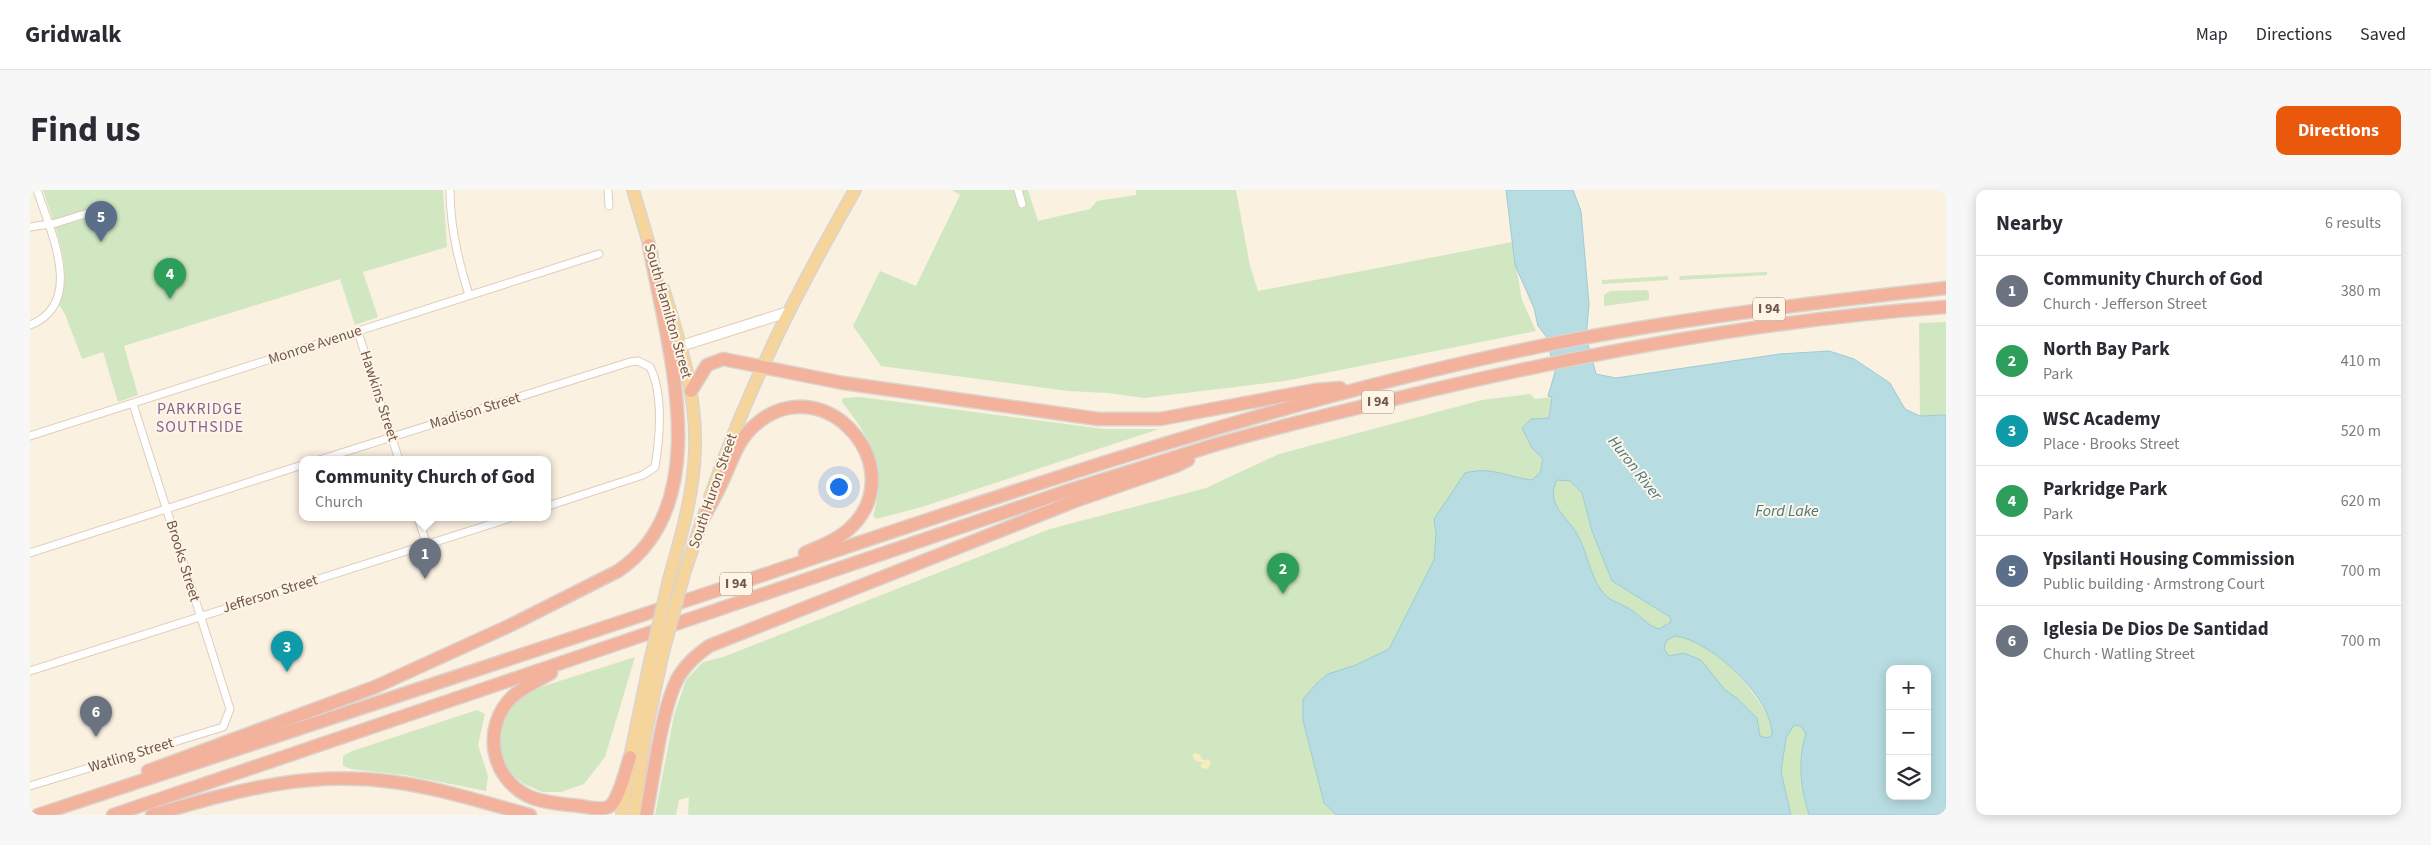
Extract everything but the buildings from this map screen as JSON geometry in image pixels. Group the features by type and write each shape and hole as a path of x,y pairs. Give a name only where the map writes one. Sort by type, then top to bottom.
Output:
{"highway":[{"path":"103,794 152,769 307,714 420,668 618,571 643,551 656,533 665,513 673,480 678,428 673,364 649,245"},
{"name":"I 94","path":"38,815 1035,483 1178,438 1372,385 1540,346 1730,314 1946,288"},
{"name":"I 94","path":"113,815 1064,492 1213,446 1371,404 1596,354 1796,322 1946,307"},
{"path":"691,391 702,370 714,360 733,359 835,381 1098,419 1160,419 1315,390 1372,385"},
{"path":"702,520 734,453 754,425 772,413 794,407 810,408 836,416 857,434 870,461 870,490 866,507 848,531 831,542 803,553 777,570"},
{"path":"646,815 664,722 675,684 689,663 709,646 1066,505 1176,466 1213,446"},
{"path":"574,660 520,690 504,706 495,727 493,743 499,767 516,789 530,796 557,803 601,808 609,806 615,800 630,757"},
{"path":"152,815 267,784 344,778 396,782 530,815"}],"main road":[{"name":"South Hamilton Street","path":"633,190 681,346 691,391 695,420 695,449 692,483 685,523"},
{"name":"South Huron Street","path":"634,815 646,736 662,656 684,574 729,441 788,312 855,190"},
{"name":"South Huron Street","path":"622,815 630,757 650,661 685,523"}],"street":[{"path":"30,326 52,310 60,292 62,275 36,190"},
{"path":"450,190 452,231 457,258 469,296"},
{"path":"608,190 609,206"},
{"path":"1018,190 1022,204"},
{"path":"30,227 48,225 101,209"},
{"name":"Monroe Avenue","path":"30,436 599,254"},
{"path":"681,346 788,312"},
{"name":"Hawkins Street","path":"358,332 398,456"},
{"name":"Madison Street","path":"332,456 630,362 638,361 650,367 654,374 660,426 655,467 643,475 551,505"},
{"name":"Brooks Street","path":"133,404 230,710 227,720"},
{"path":"30,553 299,466"},
{"path":"419,521 427,544"},
{"name":"Jefferson Street","path":"30,671 500,521"},
{"name":"Watling Street","path":"30,786 222,727 227,720"}],"green space":[{"path":"43,190 443,190 447,247 363,272 378,317 355,325 340,279 124,346 138,395 118,402 103,352 82,359 65,314 59,305 65,277 64,262"},
{"path":"952,190 1028,190 1038,221 1090,209 1097,201 1136,195 1136,190 1236,190 1250,266 1258,291 1512,242 1522,300 1536,331 1285,381 1144,398 1108,393 1068,391 881,366 853,326 880,271 916,286 960,195"},
{"path":"1767,272 1767,275 1680,280 1679,276"},
{"path":"1668,276 1668,280 1602,284 1602,280"},
{"path":"1646,290 1649,292 1649,300 1604,306 1604,295 1610,291"},
{"path":"1946,322 1946,415 1920,416 1919,323"},
{"path":"1530,394 1535,399 1552,397 1549,418 1532,448 1543,459 1557,480 1570,481 1582,493 1592,531 1612,581 1670,617 1675,636 1705,647 1719,657 1745,682 1772,724 1801,726 1806,734 1803,744 1801,774 1809,815 688,815 689,797 679,800 676,815 655,815 674,715 686,680 703,662 723,657 1050,529 1206,488 1279,454 1482,400"},
{"path":"860,397 1104,429 1159,429 922,507 876,519 873,515 879,483 878,468 874,454 861,428 842,402 843,398"},
{"path":"635,657 605,757 584,784 561,792 542,792 524,784 506,769 499,747 503,718 517,701 541,687"},
{"path":"477,710 485,714 478,745 488,776 486,791 405,775 351,769 343,766 343,756 352,751"}],"sand":[{"path":"1193,753 1199,754 1203,760 1209,759 1211,764 1207,769 1200,766 1203,763 1196,761"}],"water":[{"name":"Ford Lake","path":"1506,190 1573,190 1581,211 1589,304 1586,338 1596,374 1616,378 1780,354 1829,351 1854,359 1890,383 1905,409 1920,416 1946,415 1946,815 1809,815 1801,775 1803,744 1806,734 1801,726 1794,725 1786,738 1781,772 1791,815 1336,815 1324,803 1303,720 1303,699 1328,674 1356,665 1389,649 1434,560 1436,534 1434,519 1465,473 1491,471 1532,480 1540,473 1543,459 1532,448 1522,428 1531,419 1549,418 1552,397 1548,396 1555,372 1546,336 1538,326 1534,308 1515,265","holes":["1557,480 1570,481 1582,493 1592,531 1612,581 1670,617 1671,622 1659,629 1648,624 1631,610 1603,593 1594,577 1577,534 1555,503 1554,488","1675,636 1690,640 1705,648 1737,673 1762,705 1770,721 1772,735 1767,738 1760,736 1757,718 1737,698 1725,690 1701,660 1684,653 1669,656 1664,649 1666,641"]}],"place":[{"name":"Ypsilanti Housing Commission","path":"101,242"},
{"name":"Parkridge Park","path":"170,299"},
{"name":"Community Church of God","path":"425,579"},
{"name":"North Bay Park","path":"1283,594"},
{"name":"WSC Academy","path":"287,672"},
{"name":"Iglesia De Dios De Santidad","path":"96,737"}],"district":[{"name":"PARKRIDGE SOUTHSIDE","path":"200,418"}],"water label":[{"name":"Huron River","path":"1635,468"}]}
